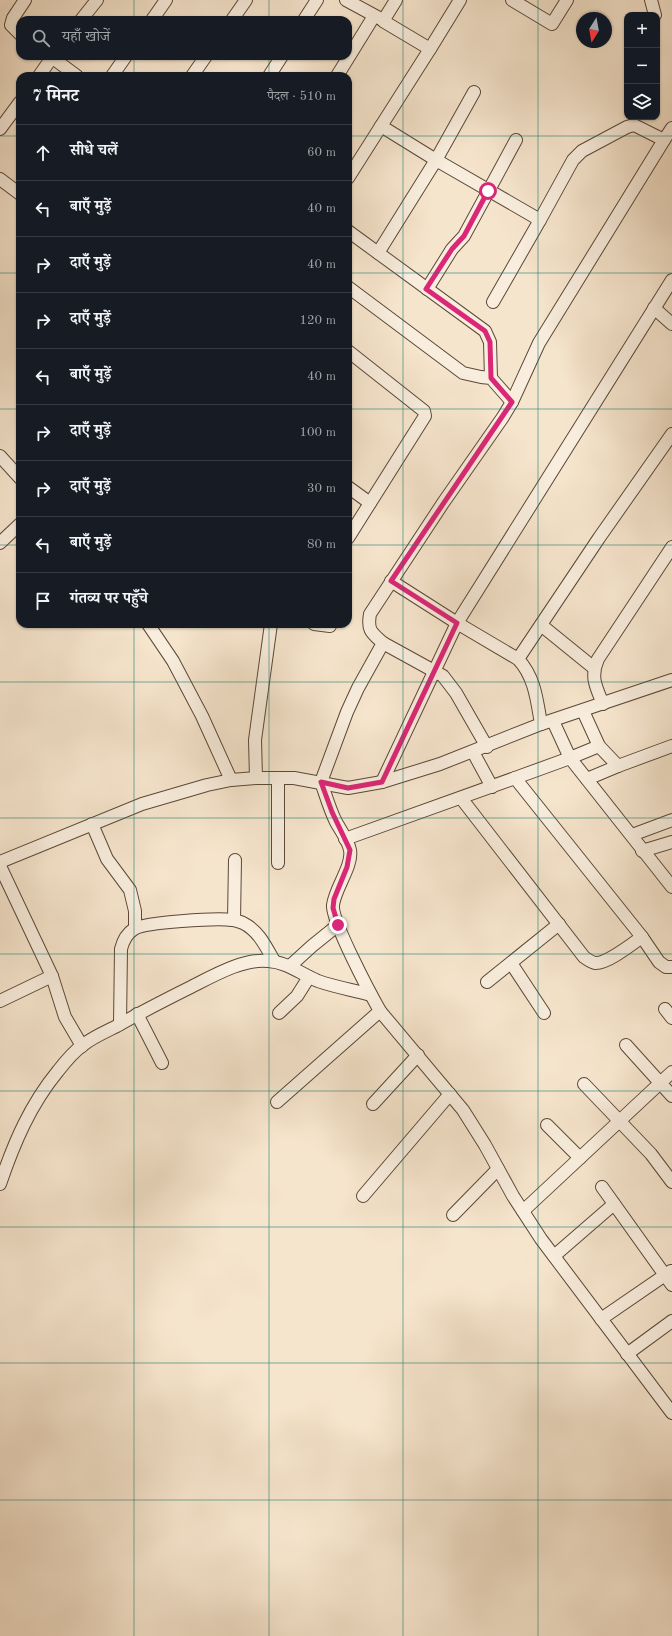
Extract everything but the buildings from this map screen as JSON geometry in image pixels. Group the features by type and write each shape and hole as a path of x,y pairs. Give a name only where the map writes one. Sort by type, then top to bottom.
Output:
{"street":[{"path":"16,30 11,25 13,18 25,0"},
{"path":"84,16 97,0"},
{"path":"155,16 166,0"},
{"path":"235,16 246,0"},
{"path":"307,16 317,0"},
{"path":"346,0 430,49"},
{"path":"352,55 379,18 396,0"},
{"path":"352,172 460,0"},
{"path":"512,0 552,24 567,0"},
{"path":"650,0 655,12"},
{"path":"42,72 50,60"},
{"path":"56,60 72,72"},
{"path":"115,72 123,60"},
{"path":"195,72 203,60"},
{"path":"272,72 279,60"},
{"path":"340,72 349,60"},
{"path":"378,253 436,160 474,92"},
{"path":"0,129 16,107"},
{"path":"381,126 488,191 540,220"},
{"path":"493,302 573,160 582,151 627,127 634,126 664,140"},
{"path":"487,747 456,693 443,676 383,643 370,631 368,624 370,614 512,402 539,343 672,128"},
{"path":"426,289 452,249 464,236 516,140"},
{"path":"0,179 16,191"},
{"path":"352,234 485,331 490,342 491,378 512,402"},
{"path":"382,782 457,623 672,280"},
{"path":"352,290 463,373 491,378"},
{"path":"654,308 672,324"},
{"path":"352,353 424,411 425,416 352,532"},
{"path":"518,659 599,538 672,434"},
{"path":"0,456 16,474"},
{"path":"352,490 370,503"},
{"path":"0,543 16,528"},
{"path":"603,704 593,676 594,668 602,651 672,547"},
{"path":"391,581 457,623 518,659 526,667 530,676 541,724"},
{"path":"541,625 594,668"},
{"path":"151,628 173,661 202,716 231,780"},
{"path":"256,778 256,740 270,628"},
{"path":"383,643 347,712 321,782 332,812 350,850 350,858 334,899 333,908 338,925 380,1011 450,1094 474,1126 523,1211 554,1256 672,1413"},
{"path":"82,1046 65,1016 52,976 2,860 142,804 207,785 231,780 256,778 294,778 348,788 382,782 440,764 487,747 541,724 672,680"},
{"path":"583,711 599,746 618,766"},
{"path":"553,721 570,758 632,836 642,851 672,887"},
{"path":"345,839 461,798 599,746"},
{"path":"587,779 672,746"},
{"path":"473,752 492,786"},
{"path":"278,778 278,863"},
{"path":"515,778 642,937 659,962 666,967 672,967"},
{"path":"461,798 584,957 594,963 600,962 608,959 642,937"},
{"path":"632,836 672,820"},
{"path":"92,824 107,859 130,890 135,911 135,928"},
{"path":"642,851 672,842"},
{"path":"234,920 235,860"},
{"path":"120,1024 121,949 123,940 128,933 135,928 167,922 223,919 234,920 244,924 258,935 274,962"},
{"path":"487,982 559,924"},
{"path":"290,966 338,925"},
{"path":"0,1184 13,1147 28,1114 50,1081 65,1062 82,1046 138,1014 230,969 259,961 274,962 290,966 309,977 325,983 371,995"},
{"path":"510,963 544,1013"},
{"path":"0,1001 52,976"},
{"path":"279,1013 297,996 309,977"},
{"path":"277,1102 380,1011"},
{"path":"138,1014 162,1063"},
{"path":"626,1045 672,1096"},
{"path":"373,1104 418,1055"},
{"path":"523,1211 672,1072"},
{"path":"584,1084 651,1154 672,1182"},
{"path":"363,1196 450,1094"},
{"path":"547,1125 580,1158"},
{"path":"453,1215 498,1169"},
{"path":"601,1319 670,1277 602,1187"},
{"path":"554,1256 614,1204"},
{"path":"627,1354 672,1322"}],"route":[{"path":"338,925 334,915 334,899 350,858 350,850 336,822 321,782 348,788 382,782 457,623 391,581 512,402 491,378 490,342 485,331 426,289 452,249 464,236 488,191"}]}
